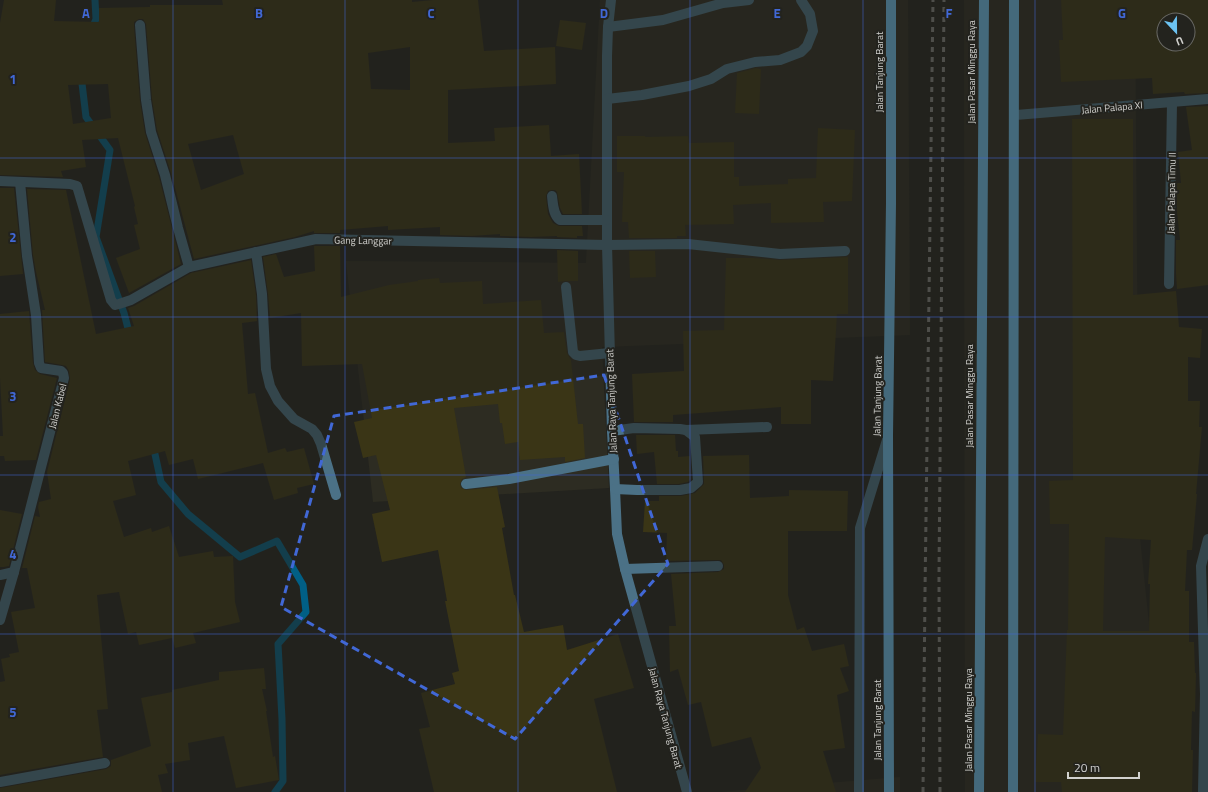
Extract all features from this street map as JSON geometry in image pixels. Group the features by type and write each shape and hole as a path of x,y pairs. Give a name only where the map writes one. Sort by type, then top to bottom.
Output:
{"main road":[{"name":"Jalan Tanjung Barat","path":"889,792 888,435 891,203 891,0"},
{"name":"Jalan Pasar Minggu Raya","path":"979,792 984,0"},
{"path":"1013,792 1014,0"}],"street":[{"name":"Jalan Raya Tanjung Barat","path":"611,0 606,56 606,220 612,431 617,534 687,792"},
{"path":"608,27 663,20 723,3 749,0"},
{"path":"607,99 642,95 689,86 711,79 727,69 755,62 780,60 801,52 807,46 813,31 810,14 801,0"},
{"path":"140,25 150,132 165,174 189,267"},
{"name":"Jalan Palapa XI","path":"1015,115 1208,99"},
{"name":"Jalan Palapa Timu II","path":"1169,284 1172,102"},
{"path":"0,181 20,182"},
{"name":"Gang Langgar","path":"20,182 70,184 77,186 111,300 114,304 131,300 189,267 316,239 688,244 780,254 845,251"},
{"name":"Jalan Kabel","path":"0,620 14,572 64,378 60,371 44,370 41,368 39,363 36,315 27,256 20,182"},
{"path":"552,196 554,212 560,220 606,220"},
{"path":"256,252 262,294 266,369 270,386 278,401 294,419 312,429 317,435 336,495"},
{"path":"566,286 573,352 580,356 610,353"},
{"path":"612,431 634,428 686,430 767,427"},
{"path":"615,489 680,490 695,486 698,482 694,437 686,430"},
{"path":"859,792 860,528 888,435"},
{"path":"466,484 508,479 614,459"},
{"path":"1203,792 1204,694 1200,566 1208,539"},
{"path":"626,569 718,566"},
{"path":"0,575 14,572"},
{"path":"0,782 105,763"}],"highlighted area":[{"path":"604,375 668,564 515,739 281,607 334,416"}],"shaded area":[{"path":"600,0 908,0 910,335 602,347 609,488 373,502 346,261 586,263"},
{"path":"964,0 1135,0 1139,529 1155,681 1154,792 965,792"},
{"path":"900,777 900,792 720,792"}],"building":[{"path":"4,0 56,0 54,21 99,22 99,8 150,7 150,5 223,5 222,0 412,0 412,2 433,0 478,0 484,51 555,47 556,84 448,90 448,143 495,141 494,128 549,125 551,156 579,154 582,214 563,214 560,208 557,192 552,190 548,191 546,196 548,214 553,223 559,226 582,226 583,236 577,236 577,238 557,236 500,236 500,234 472,236 440,235 440,227 388,230 388,226 340,230 340,233 314,233 314,231 295,237 194,259 171,173 157,130 152,99 146,24 143,19 139,19 134,22 134,26 140,101 145,133 159,177 181,264 129,293 116,258 140,249 134,225 138,224 135,206 118,138 82,140 86,167 61,171 63,177 0,175 0,23","holes":["410,47 410,90 371,89 368,53","108,84 111,118 73,124 68,85","233,135 244,174 201,190 188,144"]},
{"path":"1061,0 1208,0 1208,93 1185,94 1184,92 1153,94 1152,78 1061,82 1059,40 1063,40"},
{"path":"560,20 586,23 582,50 556,46"},
{"path":"756,68 761,69 759,114 735,113 737,73"},
{"path":"1208,106 1208,285 1177,289 1176,240 1180,240 1177,212 1177,183 1181,183 1178,152 1192,150 1186,107"},
{"path":"1072,119 1133,119 1133,295 1176,291 1179,327 1202,329 1200,358 1188,357 1188,401 1200,401 1199,427 1202,427 1192,550 1187,550 1185,591 1189,591 1189,642 1194,642 1196,673 1195,712 1192,711 1192,792 1062,792 1061,782 1035,782 1038,734 1063,735 1068,630 1069,524 1050,524 1049,481 1073,480","holes":["1105,537 1151,540 1148,584 1150,584 1149,631 1103,631"]},
{"path":"818,128 855,130 852,201 823,202 824,222 771,223 771,203 733,205 734,224 685,225 686,236 677,236 677,238 629,238 628,222 622,222 624,172 617,172 617,136 688,136 689,143 734,142 734,177 739,177 739,186 788,184 788,179 816,178"},
{"path":"0,188 14,188 23,274 0,276"},
{"path":"27,189 66,190 96,334 134,326 128,308 191,273 251,260 256,295 257,321 242,323 248,394 255,393 268,453 285,448 287,452 304,448 314,484 297,488 298,493 274,500 263,463 198,479 193,459 169,465 165,451 128,461 136,495 113,501 124,537 151,528 152,532 169,526 179,557 213,551 214,557 233,556 235,602 240,622 193,633 196,643 175,648 172,638 139,645 136,632 128,634 119,592 97,595 108,709 97,710 103,757 0,775 0,682 5,681 1,659 10,657 9,654 19,652 11,612 35,608 27,568 22,568 35,516 40,517 38,507 39,502 51,499 47,472 70,379 69,371 66,366 45,362 42,310 45,310 33,255"},
{"path":"314,246 340,246 341,297 389,285 418,280 439,278 440,283 482,281 483,304 541,300 544,333 564,332 567,353 571,360 578,424 583,424 585,458 565,462 565,457 520,460 518,442 505,444 502,423 500,423 498,404 454,408 466,477 462,479 460,484 461,488 466,490 497,487 505,527 502,528 514,595 524,632 563,625 567,650 618,634 634,688 594,699 617,792 434,792 419,729 430,727 421,693 455,684 452,673 459,671 445,601 447,601 438,550 382,562 372,514 390,510 376,455 363,458 354,422 372,418 362,364 302,366 301,313 270,318 263,257 276,254 284,277 315,271"},
{"path":"557,250 578,251 578,281 558,282"},
{"path":"629,251 655,251 656,277 630,278"},
{"path":"848,257 848,314 837,314 833,381 811,380 811,424 781,424 781,407 673,415 673,422 634,422 632,374 684,371 683,331 724,330 726,258 780,260"},
{"path":"29,311 33,363 35,370 40,374 57,378 36,460 5,461 4,456 0,456 0,436 3,436 0,378 0,314"},
{"path":"636,435 675,435 678,457 690,456 691,479 688,482 679,484 657,484 654,452 637,454"},
{"path":"749,455 750,498 789,496 789,490 848,491 847,531 788,531 788,595 797,630 804,627 812,651 844,644 849,666 840,668 849,691 837,695 845,748 823,751 836,792 745,792 761,768 751,737 712,747 701,702 688,705 678,669 670,672 669,626 676,626 671,574 718,572 724,569 724,565 721,560 666,561 667,533 643,532 645,501 659,501 659,496 681,496 695,493 704,484 703,456"},
{"path":"0,510 22,514 9,566 4,567 0,567"},
{"path":"264,668 266,689 262,689 267,711 273,757 275,756 279,780 236,788 224,736 188,743 190,760 165,764 168,773 158,775 162,792 0,792 0,788 106,769 111,766 111,760 151,746 141,698 219,680 219,672"}],"waterway":[{"path":"91,31 96,19 95,0"},
{"path":"81,75 86,117 110,150 96,237 124,313 130,336"},
{"path":"153,445 161,482 188,514 240,557 277,541 303,585 306,612 278,644 282,719 283,781 275,792"}],"railway":[{"path":"923,792 933,0"},
{"path":"940,792 939,577 944,0"}]}
